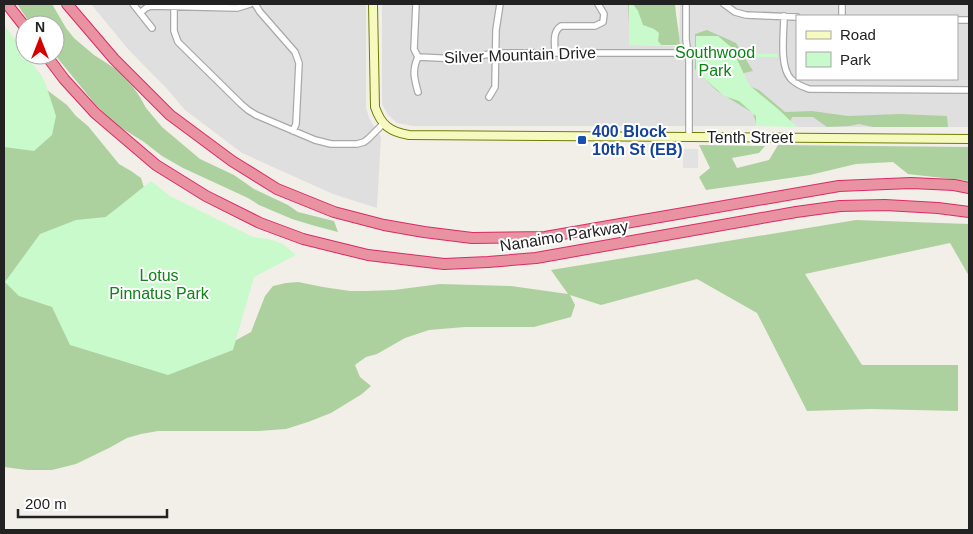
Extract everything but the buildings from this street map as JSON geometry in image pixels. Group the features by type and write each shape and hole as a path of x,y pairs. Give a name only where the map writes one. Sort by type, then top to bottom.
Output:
{"highway":[{"path":"7,4 16,15"},
{"name":"Nanaimo Parkway","path":"67,4 114,59 170,115 232,161 277,189 334,212 384,225 472,238 545,237 839,186 910,183 969,188"},
{"name":"Nanaimo Parkway","path":"54,65 95,113 156,165 206,196 260,223 303,240 368,255 444,264 488,262 536,258 796,212 840,206 885,205 969,212"}],"street":[{"path":"133,4 152,28"},
{"path":"140,13 151,6 237,8 250,4"},
{"path":"255,4 298,58 296,124 293,131"},
{"path":"174,8 175,37 183,48 248,110 324,143 356,144 364,142 383,124 377,115 374,97 374,4"},
{"path":"416,4 414,49 418,57 414,65 414,79 418,92"},
{"path":"489,97 495,87 496,30 500,4"},
{"path":"555,53 555,35 561,26 595,26 603,22 604,14 598,4"},
{"path":"686,4 686,40 689,61 688,137"},
{"path":"724,4 735,12 746,15 796,17"},
{"path":"784,16 784,59 786,69 791,79 800,86 809,89 969,90"},
{"name":"Silver Mountain Drive","path":"418,57 462,58 496,53 688,53"},
{"name":"Tenth Street","path":"383,124 393,131 409,135 969,139"}],"shaded area":[{"path":"91,4 366,4 366,108 370,120 381,137 377,208 333,194 242,153 185,110 127,48"},
{"path":"382,4 629,4 629,45 679,46 680,4 969,4 969,127 797,127 749,85 734,53 739,101 756,117 756,126 413,126 397,123 388,115 382,104"},
{"path":"683,149 698,149 698,168 683,168"}],"green space":[{"path":"17,4 52,4 58,15 24,15"},
{"path":"628,4 675,4 680,45 630,45"},
{"path":"629,4 633,4 638,11 643,25 659,33 658,41 662,46 629,45"},
{"path":"4,25 15,39 15,65 34,65 45,82 56,116 52,135 34,151 4,147"},
{"path":"65,26 74,38 94,55 116,69 133,87 146,108 162,127 200,159 234,175 254,189 288,205 298,212 334,221 338,232 292,219 183,168 112,122 63,65 65,65"},
{"path":"707,30 736,43 753,71 744,73 741,83 759,90 785,112 812,111 848,116 899,114 947,116 948,127 873,127 859,124 827,127 813,117 792,117 789,126 757,126 753,113 717,91 695,69 695,34"},
{"name":"Southwood Park","path":"696,36 718,36 731,47 734,53 778,54 778,57 736,57 749,85 797,127 756,126 756,116 739,101 724,96 696,71"},
{"path":"4,42 15,51 15,65 31,65 40,75 47,90 67,105 88,126 119,164 141,178 145,191 106,217 227,345 251,332 265,296 273,286 286,283 298,282 350,291 394,290 440,284 511,286 568,294 551,270 856,220 969,224 969,276 950,243 805,274 862,365 958,365 958,411 870,409 807,411 757,313 697,279 601,305 570,295 575,305 571,317 534,327 465,327 429,330 405,338 377,354 366,357 355,365 360,377 371,386 362,394 331,413 286,429 259,431 158,431 127,438 76,464 52,470 27,470 4,467"},
{"path":"699,145 765,146 759,153 732,158 737,168 769,160 778,145 969,147 969,181 908,174 893,162 856,164 810,175 706,190 699,177 710,168"},
{"name":"Lotus Pinnatus Park","path":"151,181 170,196 253,237 269,239 283,244 296,255 254,277 233,350 168,375 70,345 52,307 19,296 5,282 40,234 76,220 106,217"}],"place":[{"name":"400 Block 10th St (EB)","path":"582,140"}]}
